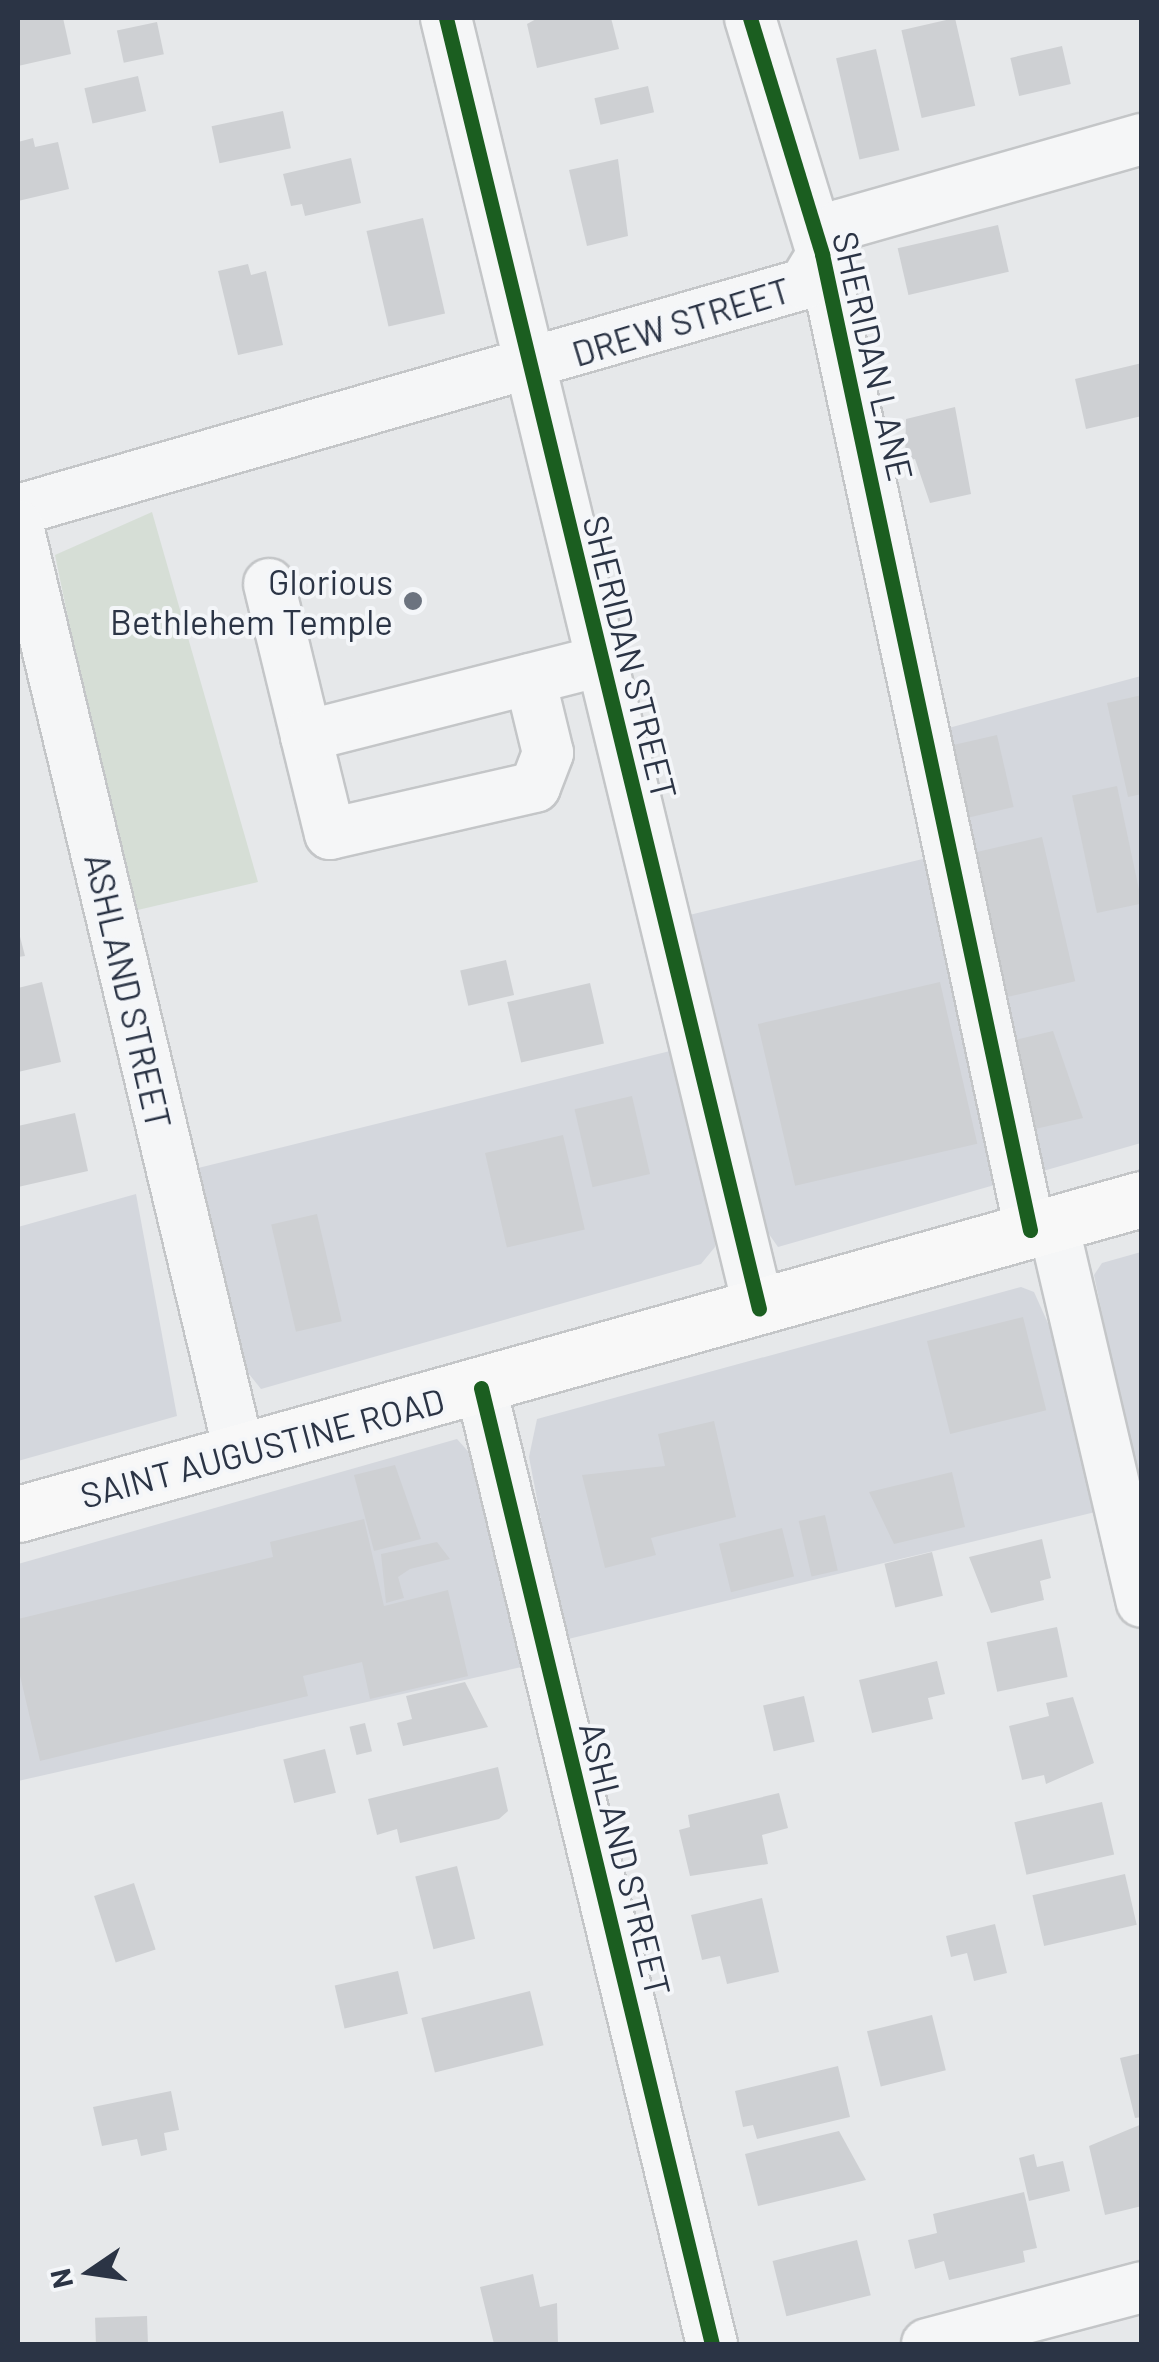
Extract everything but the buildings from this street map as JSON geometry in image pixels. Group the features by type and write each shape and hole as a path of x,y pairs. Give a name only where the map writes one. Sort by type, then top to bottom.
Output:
{"main road":[{"name":"SAINT AUGUSTINE ROAD","path":"18,1514 240,1456 1142,1199"}],"street":[{"name":"SHERIDAN STREET","path":"446,18 759,1310"},
{"name":"SHERIDAN LANE","path":"750,18 822,254 919,713 1042,1227"},
{"name":"DREW STREET","path":"18,510 530,367 804,284 840,225 895,205 1142,139"},
{"name":"ASHLAND STREET","path":"18,526 240,1456"},
{"path":"269,584 330,834 535,788 548,753 530,679"},
{"path":"306,736 601,661"},
{"path":"1042,1227 1142,1602"},
{"name":"ASHLAND STREET","path":"482,1388 712,2344"},
{"path":"928,2344 1142,2287"}],"shaded area":[{"path":"152,512 258,882 129,912 55,555"},
{"path":"1141,676 1141,1143 778,1247 764,1227 681,917 927,858 904,740"},
{"path":"670,1051 713,1200 715,1247 701,1264 261,1389 241,1364 190,1170"},
{"path":"136,1194 177,1416 18,1461 18,1227"},
{"path":"1141,1252 1138,1486 1094,1275 1102,1263"},
{"path":"1021,1287 1034,1292 1090,1417 1112,1508 564,1640 529,1457 537,1419"},
{"path":"457,1439 474,1458 535,1664 18,1781 18,1564"}],"cycle path":[{"path":"446,18 759,1309"},
{"path":"750,18 822,254 1030,1230"},
{"path":"481,1388 712,2344"}],"place":[{"name":"Glorious Bethlehem Temple","path":"413,601"}]}
